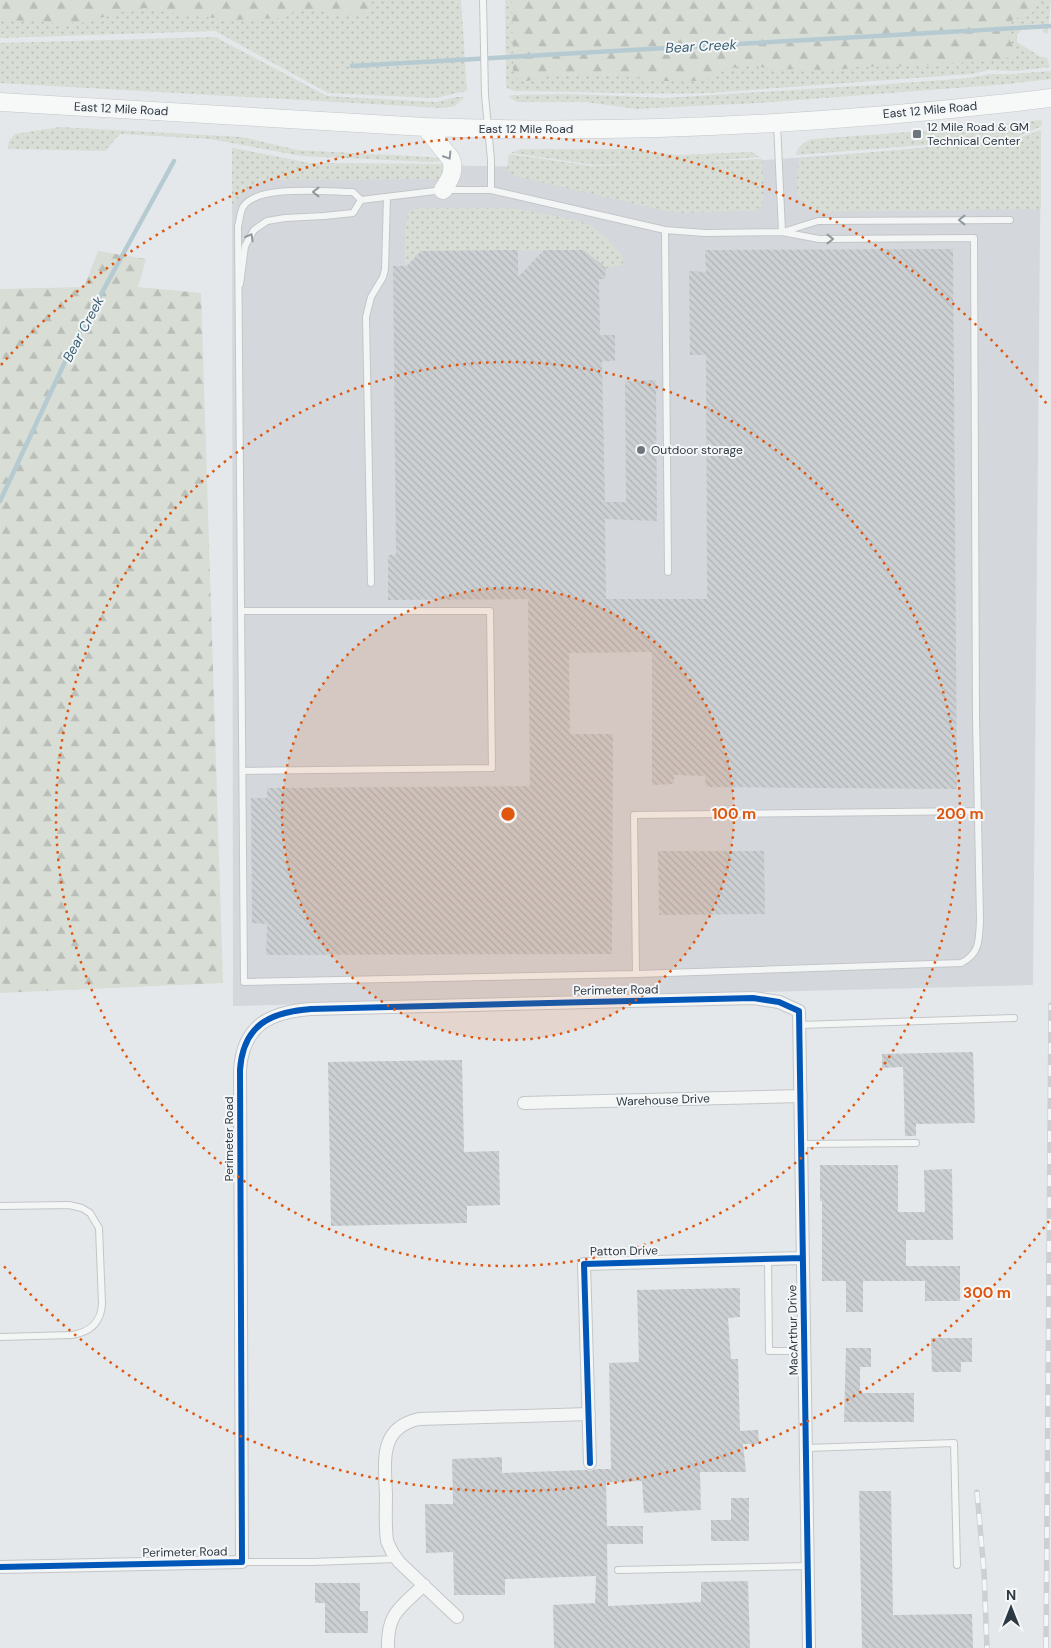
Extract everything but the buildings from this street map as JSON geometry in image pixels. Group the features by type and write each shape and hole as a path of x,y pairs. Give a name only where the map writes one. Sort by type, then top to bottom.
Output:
{"main road":[{"name":"East 12 Mile Road","path":"0,102 488,129 662,128 777,122 973,107 1051,98"},
{"path":"425,126 451,159 453,165 451,178 443,190"}],"street":[{"name":"Perimeter Road","path":"0,1567 242,1562 240,1070 244,1046 249,1036 258,1026 281,1014 311,1009 753,998 779,1002 799,1011"},
{"name":"MacArthur Drive","path":"799,1011 809,1648"},
{"name":"Warehouse Drive","path":"524,1103 801,1096"},
{"name":"Patton Drive","path":"590,1463 584,1264 803,1258"},
{"path":"457,1617 397,1559 389,1547 386,1535 385,1452 392,1434 412,1420 428,1418 588,1414"},
{"path":"388,1648 388,1629 392,1618 424,1585"}],"lane":[{"path":"483,0 491,190"},
{"path":"777,122 782,232"},
{"path":"443,190 491,190 665,230 704,233 782,232 819,239 974,238 979,939 970,959 961,964 636,974 244,982 240,284 238,226 244,206 259,195 275,192 353,192 361,200 443,190"},
{"path":"371,583 366,317 371,297 385,269 387,197"},
{"path":"240,284 245,246 254,230 267,221 284,218 353,213 361,200"},
{"path":"782,232 818,221 1010,220"},
{"path":"665,230 668,572"},
{"path":"242,611 490,611 492,768 243,771"},
{"path":"636,974 634,815 977,812"},
{"path":"800,1025 1014,1018"},
{"path":"802,1144 916,1142"},
{"path":"0,1206 69,1205 82,1208 90,1213 99,1228 102,1304 100,1316 96,1323 83,1333 0,1337"},
{"path":"768,1259 769,1351 805,1351"},
{"path":"806,1448 954,1443 957,1565"},
{"path":"242,1562 397,1559"},
{"path":"618,1570 808,1566"}],"shaded area":[{"path":"1041,130 1033,985 233,1006 232,148 309,163 594,168 680,166 962,146 1016,141"}],"green space":[{"path":"0,0 461,0 467,91 435,98 328,93 215,31 0,38"},
{"path":"0,0 373,0 366,13 338,16 318,10 297,11 278,18 231,20 145,8 81,23 58,24 0,20"},
{"path":"505,0 1051,0 1048,34 1043,32 1042,24 1026,25 1017,35 1017,42 1039,56 1047,58 1050,67 1015,71 989,70 971,74 708,93 659,94 514,91 507,88 506,85"},
{"path":"512,0 1037,0 1037,5 1036,9 1027,16 1014,18 1008,28 1008,37 1018,56 985,61 912,66 857,67 836,70 771,69 751,65 720,70 701,81 661,81 622,76 551,76 527,81 517,78 513,70"},
{"path":"215,37 327,96 436,102 456,97 465,97 455,106 442,108 0,83 0,43"},
{"path":"1051,71 1051,79 1008,84 759,103 637,109 585,102 518,102 509,98 511,95 570,94 665,98 890,84 970,78 990,74"},
{"path":"1041,120 1042,126 1015,138 796,155 802,144 814,139"},
{"path":"60,127 242,137 297,150 429,157 445,161 429,162 302,156 210,139 120,134 105,151 8,149 9,141 15,134"},
{"path":"1041,130 1041,209 820,212 804,203 798,192 799,159 1015,139"},
{"path":"232,148 308,163 445,164 442,177 439,179 263,181 248,189 239,197 232,208"},
{"path":"520,149 624,149 677,155 751,152 760,157 708,161 762,159 764,197 761,206 753,211 679,213 665,211 515,176 507,169 509,154 593,166 647,163 594,165 511,153"},
{"path":"418,208 510,208 577,220 591,226 607,239 622,255 623,263 621,266 606,268 584,250 421,251 405,266 405,228 409,211"},
{"path":"98,251 146,259 138,287 201,293 223,983 0,993 0,289 84,287"}],"waterway":[{"name":"Bear Creek","path":"352,66 1051,26"},
{"name":"Bear Creek","path":"0,501 70,351 174,161"}],"railway":[{"path":"1046,1648 1051,1005"},
{"path":"977,1492 984,1572 987,1648"}],"cycle path":[{"path":"0,1567 242,1562 240,1070 242,1055 247,1042 261,1024 283,1013 311,1009 753,998 779,1002 799,1011 809,1648"},
{"path":"590,1463 584,1264 803,1258"}],"place":[{"name":"12 Mile Road & GM Technical Center","path":"917,134"},
{"name":"Outdoor storage","path":"641,450"}]}
